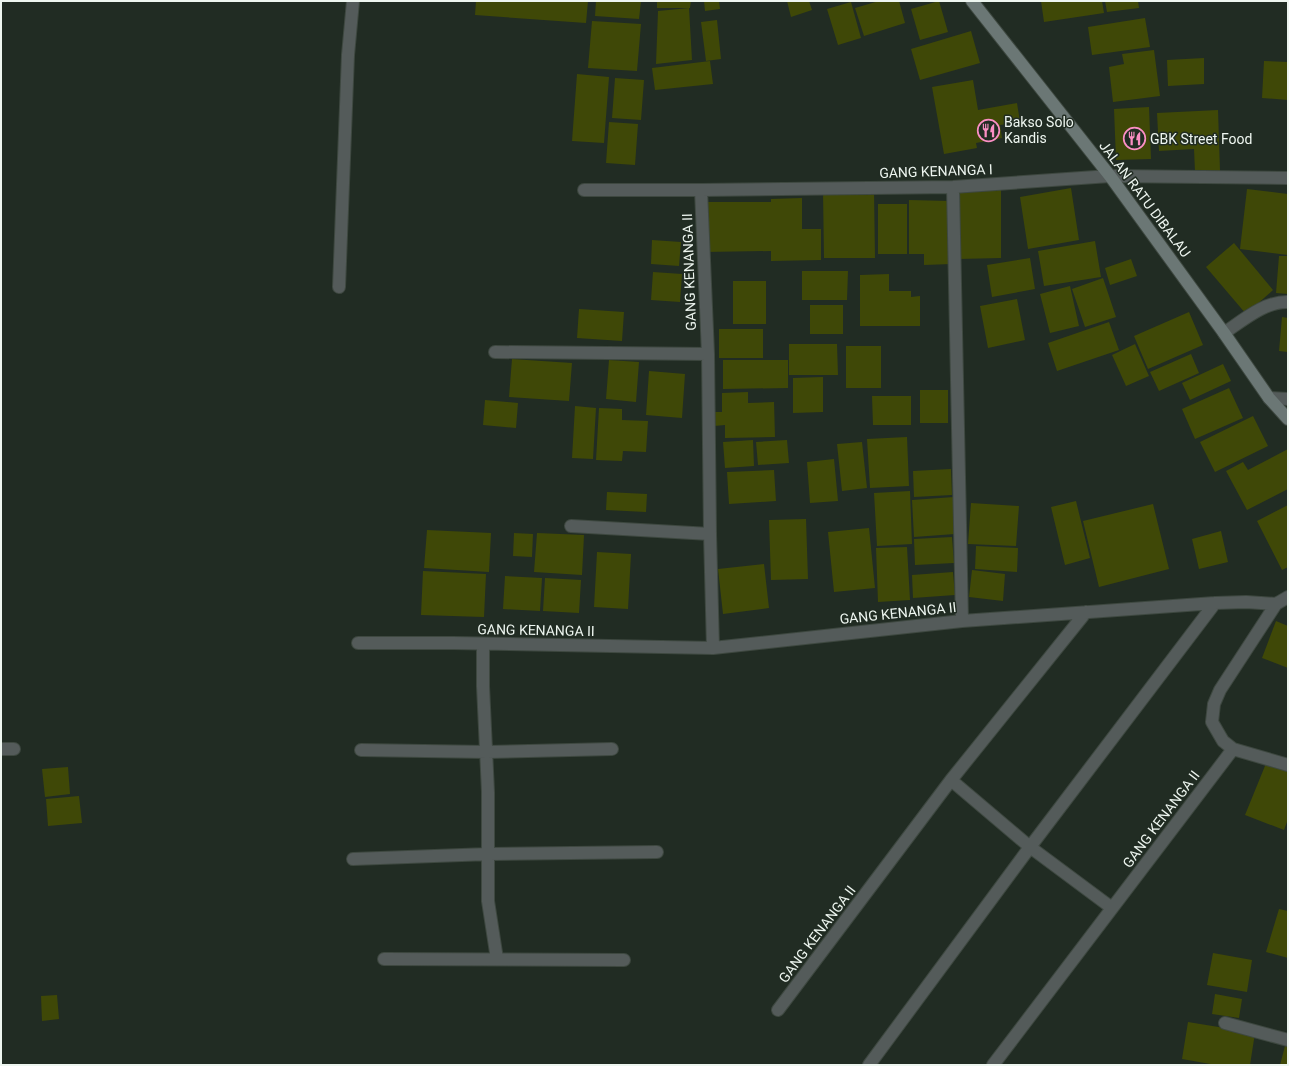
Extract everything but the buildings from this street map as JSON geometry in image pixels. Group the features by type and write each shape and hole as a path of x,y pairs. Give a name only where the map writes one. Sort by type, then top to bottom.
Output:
{"main road":[{"name":"JALAN RATU DIBALAU","path":"972,1 1110,176 1224,333 1269,398 1288,419"}],"street":[{"path":"339,287 348,62 353,1"},
{"name":"GANG KENANGA I","path":"584,190 953,187 1110,176 1288,178"},
{"path":"953,187 962,621"},
{"name":"GANG KENANGA II","path":"701,190 708,354 713,648"},
{"path":"1224,333 1246,318 1269,306 1288,302"},
{"path":"495,352 708,354"},
{"path":"1269,398 1288,399"},
{"path":"570,526 710,534"},
{"path":"1288,597 1276,604 1220,690 1214,704 1212,722 1223,741 1233,749 1288,765"},
{"name":"GANG KENANGA II","path":"358,643 713,648 962,621 1215,603 1246,602 1276,604"},
{"path":"869,1065 1030,847 1215,603"},
{"name":"GANG KENANGA II","path":"778,1010 951,780 1086,612"},
{"path":"483,644 489,854 488,901 497,959"},
{"path":"1,749 14,749"},
{"path":"361,750 487,752 612,749"},
{"name":"GANG KENANGA II","path":"993,1065 1233,749"},
{"path":"951,780 1030,847 1112,908"},
{"path":"353,859 489,854 657,852"},
{"path":"384,959 624,960"},
{"path":"1225,1023 1288,1040"}],"place":[{"name":"Bakso Solo Kandis","path":"989,130"},
{"name":"GBK Street Food","path":"1134,139"}]}
